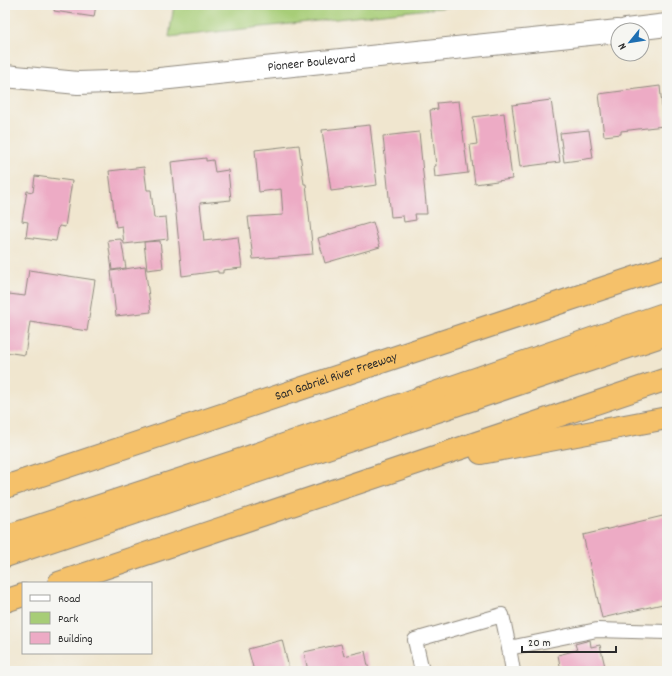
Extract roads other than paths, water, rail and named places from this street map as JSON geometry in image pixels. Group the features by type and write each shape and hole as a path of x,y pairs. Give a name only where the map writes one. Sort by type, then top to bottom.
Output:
{"highway":[{"name":"San Gabriel River Freeway","path":"5,487 667,267"},
{"path":"5,537 257,454 667,313"},
{"path":"5,556 667,334"},
{"path":"62,582 667,379"},
{"path":"400,468 667,418"},
{"path":"5,601 22,595"}],"street":[{"path":"650,27 667,25"},
{"name":"Pioneer Boulevard","path":"5,76 78,83 141,81 610,32"}],"lane":[{"path":"422,671 415,640 502,615 513,671"},
{"path":"509,648 598,630 667,632"}]}
